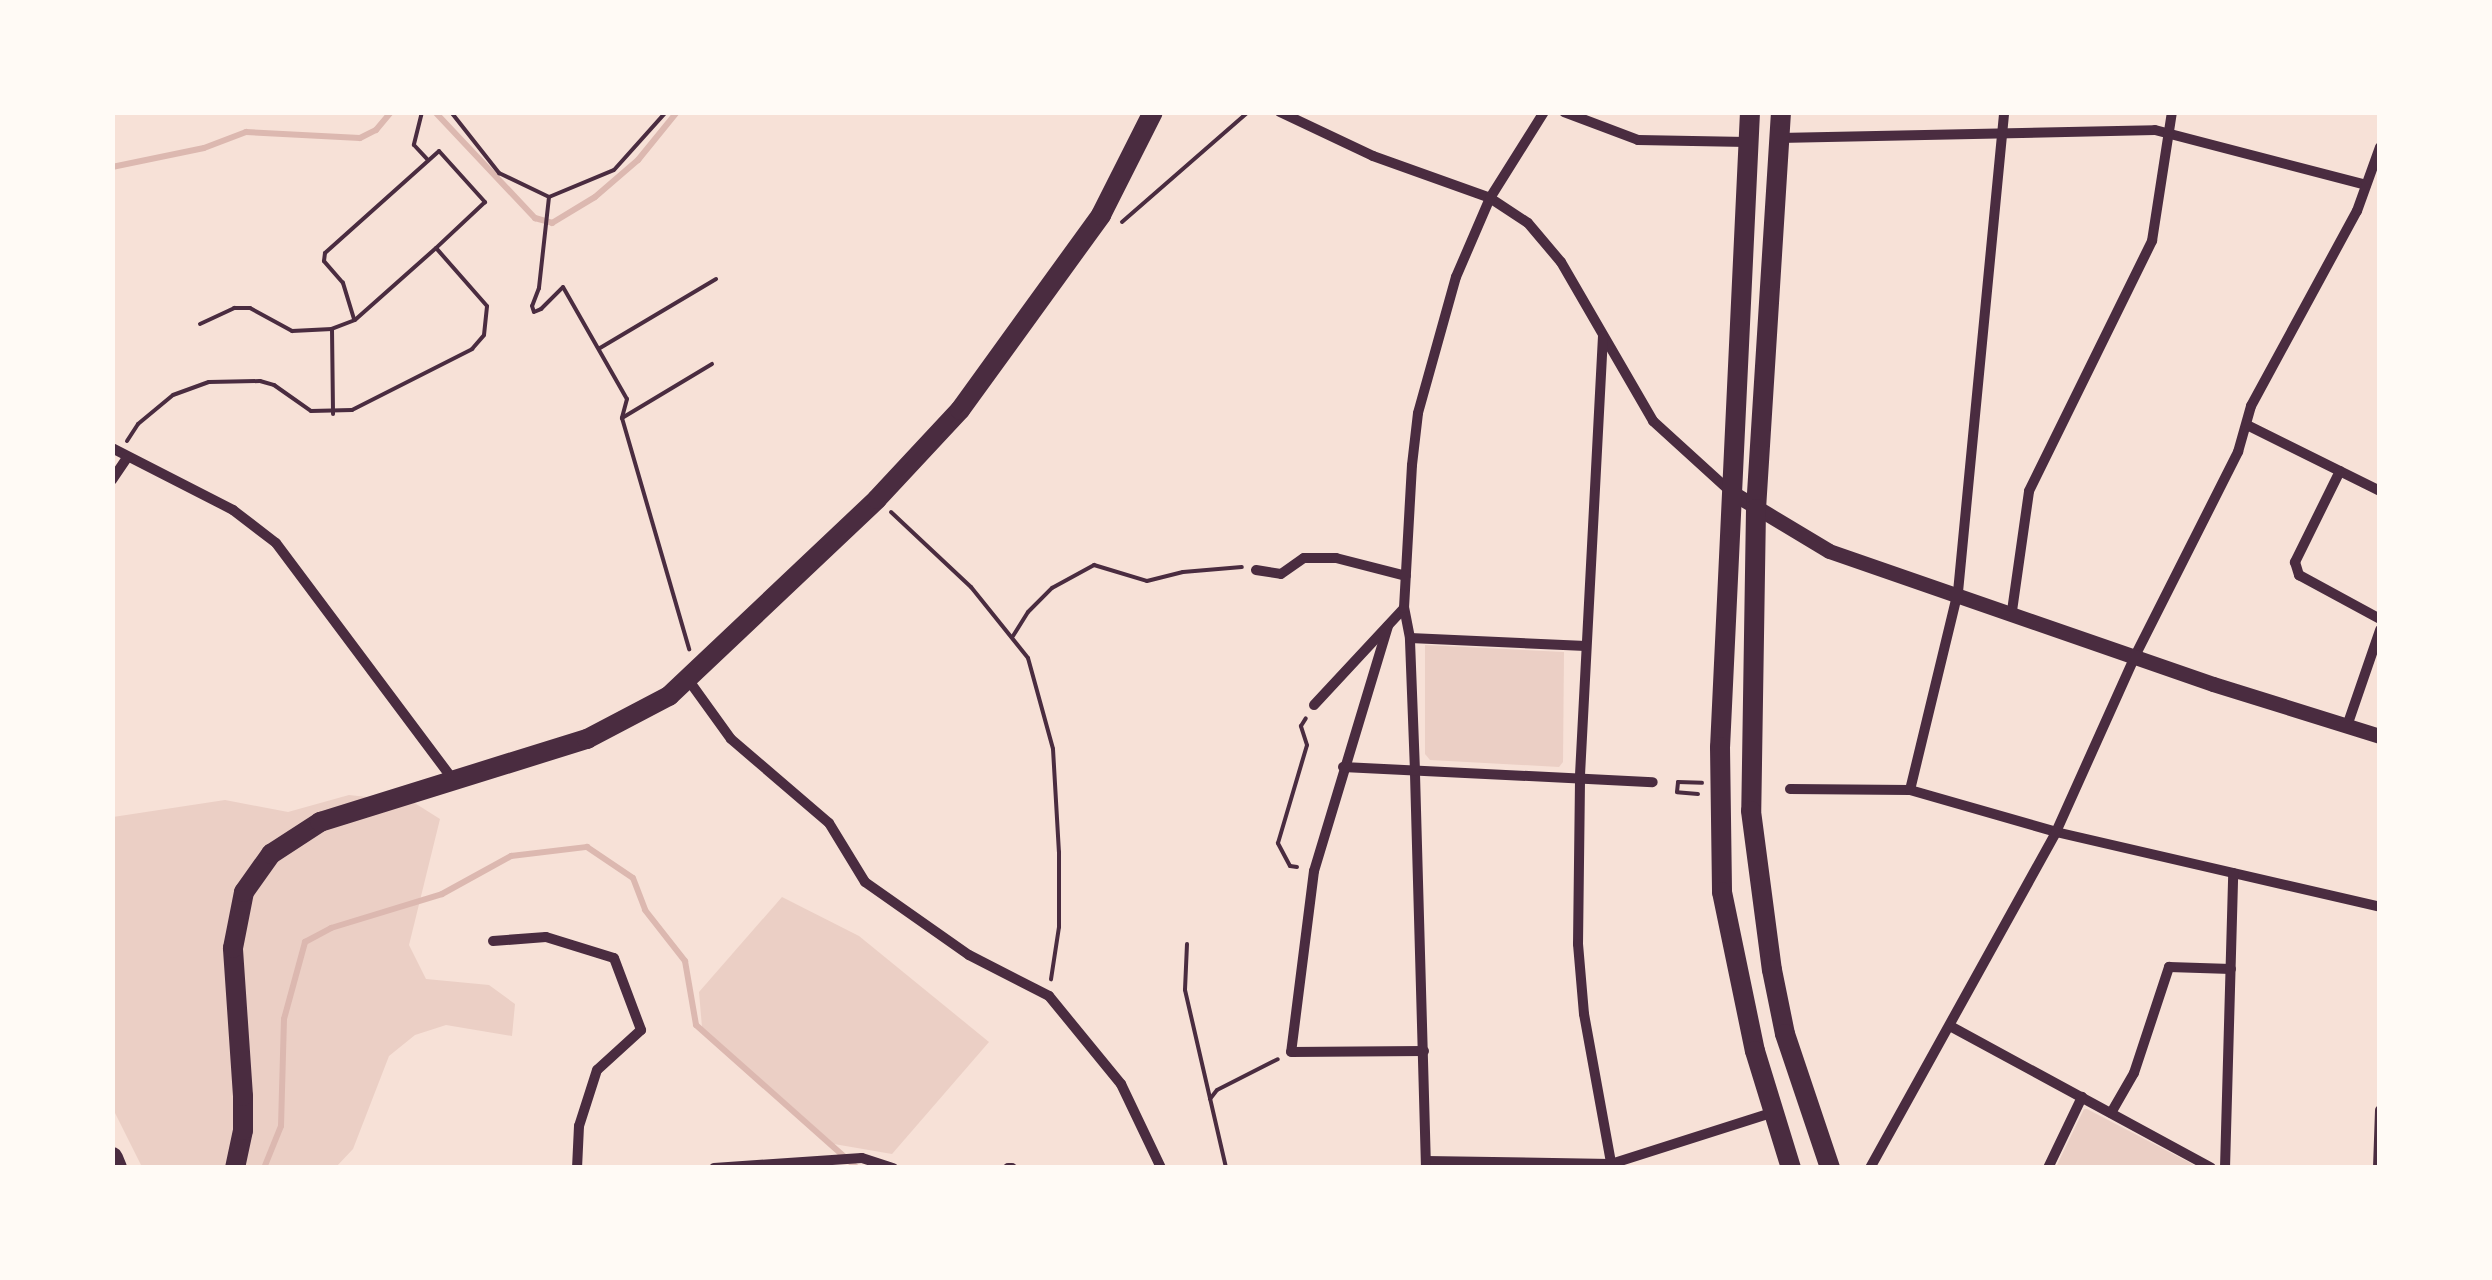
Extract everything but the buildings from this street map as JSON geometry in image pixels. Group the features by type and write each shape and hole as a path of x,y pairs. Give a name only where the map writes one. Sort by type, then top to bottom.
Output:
{"highway":[{"path":"112,1158 116,1168"}],"main road":[{"path":"236,1168 243,1130 243,1096 233,948 244,892 272,854 293,837 352,811 587,739 638,716 669,696 876,499 960,410 1119,188 1153,112"},
{"path":"1750,112 1720,766 1722,892 1772,1113 1792,1168"},
{"path":"1781,112 1756,510 1751,811 1785,1034 1830,1168"}],"street":[{"path":"1280,112 1372,156 1490,198 1528,223 1560,262 1652,420 1756,510 1829,551 2380,736"},
{"path":"1544,112 1490,198 1456,277 1418,413 1404,608 1410,638 1426,1164 1611,1166 1772,1113"},
{"path":"1564,112 1638,140 1748,142"},
{"path":"1910,790 1958,592 2004,112"},
{"path":"2012,611 2029,491 2152,241 2172,112"},
{"path":"1778,138 2171,132 2366,185"},
{"path":"1870,1168 2056,832 2135,656 2247,425 2251,406 2357,212 2380,147"},
{"path":"1603,336 1580,780 1579,961 1584,1014 1611,1166"},
{"path":"2247,425 2380,491"},
{"path":"112,480 120,453 234,510 276,543 454,781"},
{"path":"2340,471 2294,562 2298,575 2380,619"},
{"path":"1256,570 1281,574 1304,558 1336,558 1406,576"},
{"path":"1314,705 1404,608"},
{"path":"1388,626 1314,870 1291,1052 1424,1051"},
{"path":"2347,726 2380,630"},
{"path":"1410,638 1586,646"},
{"path":"692,673 731,740 829,823 865,882 970,955 1049,996 1122,1084 1161,1168"},
{"path":"1343,767 1653,782"},
{"path":"1790,789 1910,790 2056,832 2380,907"},
{"path":"2224,1168 2232,873"},
{"path":"492,941 546,937 614,958 641,1030 597,1070 579,1126 576,1168"},
{"path":"2111,1113 2134,1072 2169,967 2231,969"},
{"path":"1950,1026 2212,1168"},
{"path":"2048,1168 2082,1097"},
{"path":"2378,1168 2380,1110"},
{"path":"714,1168 862,1158 892,1168"}],"path":[{"path":"422,112 414,145 428,160"},
{"path":"451,112 500,173 549,197 614,170 666,112"},
{"path":"1117,227 1248,112"},
{"path":"200,324 234,308 250,308 292,331 332,329 355,320 485,202 439,151 325,253 324,261 343,282 355,320"},
{"path":"549,197 539,288 532,306 534,312 541,309 563,287 627,399 622,418 692,673"},
{"path":"120,453 151,413 172,396 209,382 274,384 311,412 332,414 367,404 395,386 456,360 484,335 487,306 436,248"},
{"path":"600,348 716,279"},
{"path":"332,329 332,414"},
{"path":"622,418 712,364"},
{"path":"876,499 971,587 1013,636 1028,658 1042,698 1052,749 1059,852 1059,927 1049,996"},
{"path":"1013,636 1028,612 1052,588 1094,565 1147,581 1183,572 1239,567 1256,570"},
{"path":"1314,705 1301,726 1307,745 1278,844 1290,866 1314,870"},
{"path":"1187,944 1185,990 1226,1168"},
{"path":"1210,1099 1217,1090 1291,1052"}],"shaded area":[{"path":"1425,645 1564,652 1563,762 1559,767 1430,760 1425,754"},
{"path":"349,795 413,802 440,819 409,945 426,979 489,985 515,1004 512,1036 446,1025 415,1035 389,1056 353,1149 336,1167 142,1167 113,1109 113,817 225,800 288,812"},
{"path":"782,897 859,936 989,1042 892,1154 834,1144 702,1027 699,992"},
{"path":"2087,1109 2198,1167 2056,1167"}],"waterway":[{"path":"112,167 204,148 246,132 360,138 376,130 391,112"},
{"path":"435,112 535,218 552,223 595,197 638,160 677,112"},
{"path":"264,1168 281,1126 284,1019 305,942 331,928 442,894 511,856 587,847 633,878 645,910 685,961 696,1025 857,1168"}]}
